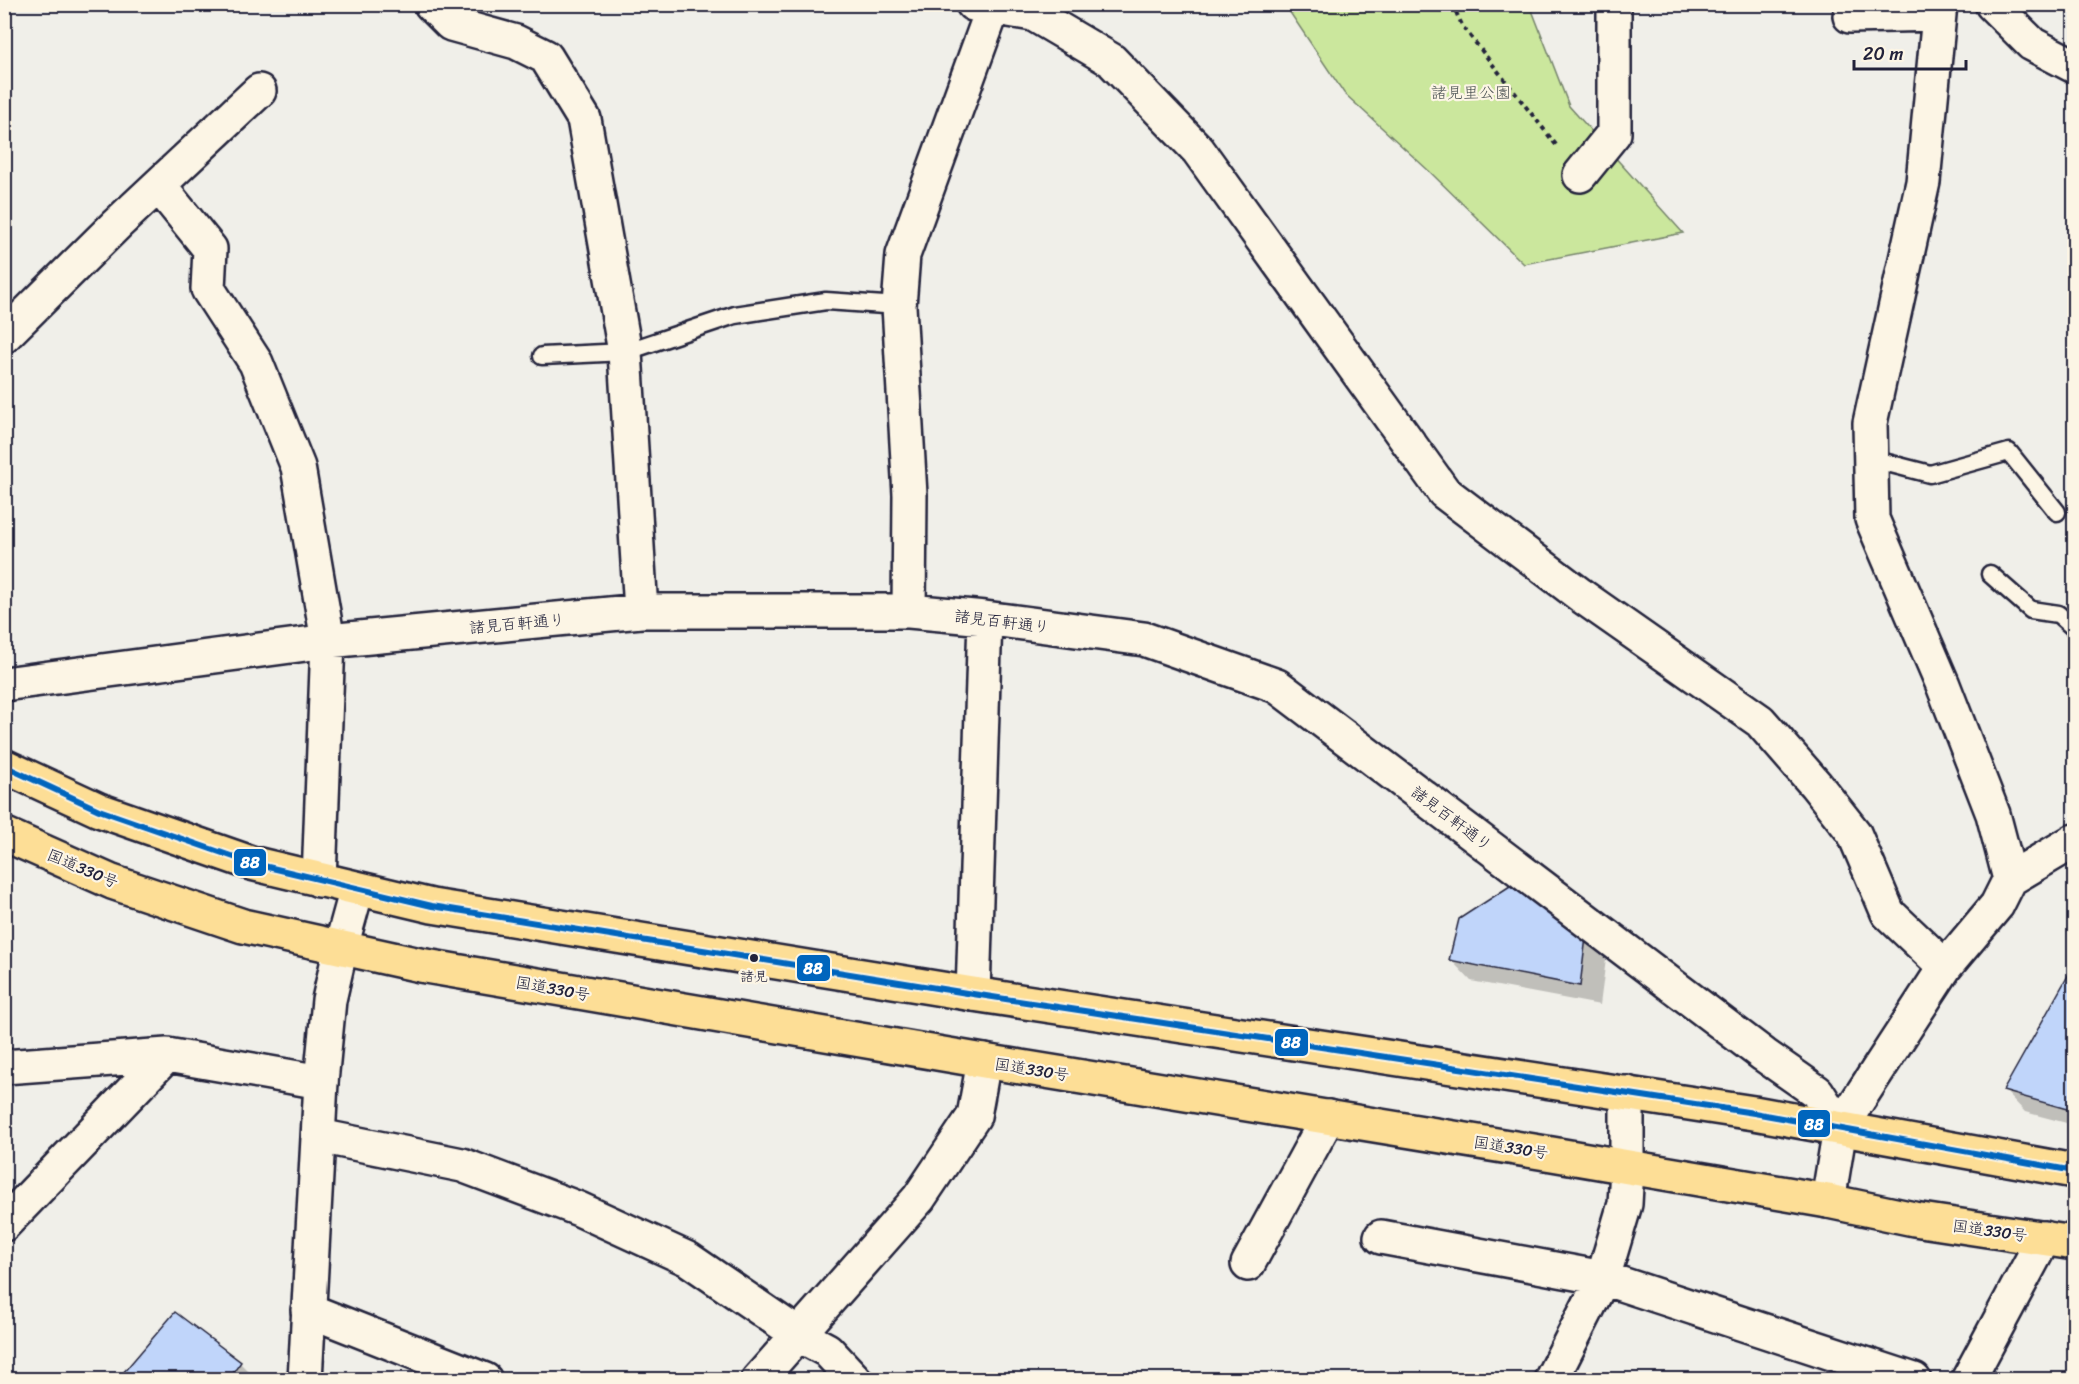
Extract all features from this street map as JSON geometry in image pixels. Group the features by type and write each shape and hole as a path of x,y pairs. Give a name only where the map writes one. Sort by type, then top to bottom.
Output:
{"highway":[{"path":"4,766 99,810 251,863 432,906 973,994 1578,1088 1627,1093 1840,1128 2074,1171"},
{"name":"国道330号","path":"4,834 112,882 232,922 420,965 984,1061 1552,1154 1828,1201 1914,1219 2059,1240"}],"street":[{"path":"431,4 451,24 516,42 546,57 584,119 625,352 641,611"},
{"path":"1580,175 1614,132 1614,4"},
{"path":"1992,4 2032,44 2074,66"},
{"path":"909,611 910,495 899,306 903,255 983,6 1033,15 1059,14 1111,60 1198,150 1444,492 1583,597 1760,722 1816,785 1854,833 1888,913 1945,967"},
{"path":"1850,16 1940,9 1923,182 1870,423 1872,519 1943,685 1993,814 2010,879"},
{"path":"4,336 259,91"},
{"path":"159,186 210,249 208,289 256,363 298,467 328,641 319,880"},
{"name":"諸見百軒通り","path":"4,684 328,641 641,611 909,611 985,618 1144,639 1277,686 1817,1092 1840,1128"},
{"path":"973,994 985,618"},
{"path":"1828,1201 1840,1128 1945,967 1996,905 2010,879 2074,841"},
{"path":"304,1380 321,1082 329,1000 340,947 357,889"},
{"path":"4,1067 167,1055 321,1082"},
{"path":"4,1224 167,1055"},
{"path":"758,1380 925,1189 974,1116 984,1061"},
{"path":"1551,1380 1603,1278 1625,1204 1627,1093"},
{"path":"1248,1264 1328,1117"},
{"path":"319,1136 462,1165 579,1209 688,1258 799,1335 827,1350 855,1380"},
{"path":"1381,1237 1603,1278 1914,1380"},
{"path":"1968,1380 2059,1240"},
{"path":"308,1310 485,1380"}],"lane":[{"path":"542,356 625,352 735,315 826,301 899,306"},
{"path":"1872,459 1930,474 2009,452 2057,512"},
{"path":"1990,574 2031,610 2058,614 2074,628"}],"path":[{"path":"1452,4 1463,27 1580,175"}],"green space":[{"name":"諸見里公園","path":"1285,5 1530,5 1569,106 1683,233 1524,264 1429,171 1344,93"}],"building":[{"path":"1510,886 1586,937 1580,986 1449,960 1459,919"},
{"path":"2074,965 2074,1111 2003,1091"},
{"path":"175,1312 241,1362 228,1380 117,1380"}],"transit line":[{"name":"88","path":"4,766 99,810 251,863 432,906 973,994 1754,1113 2074,1171"}],"place":[{"name":"諸見","path":"754,958"}]}
